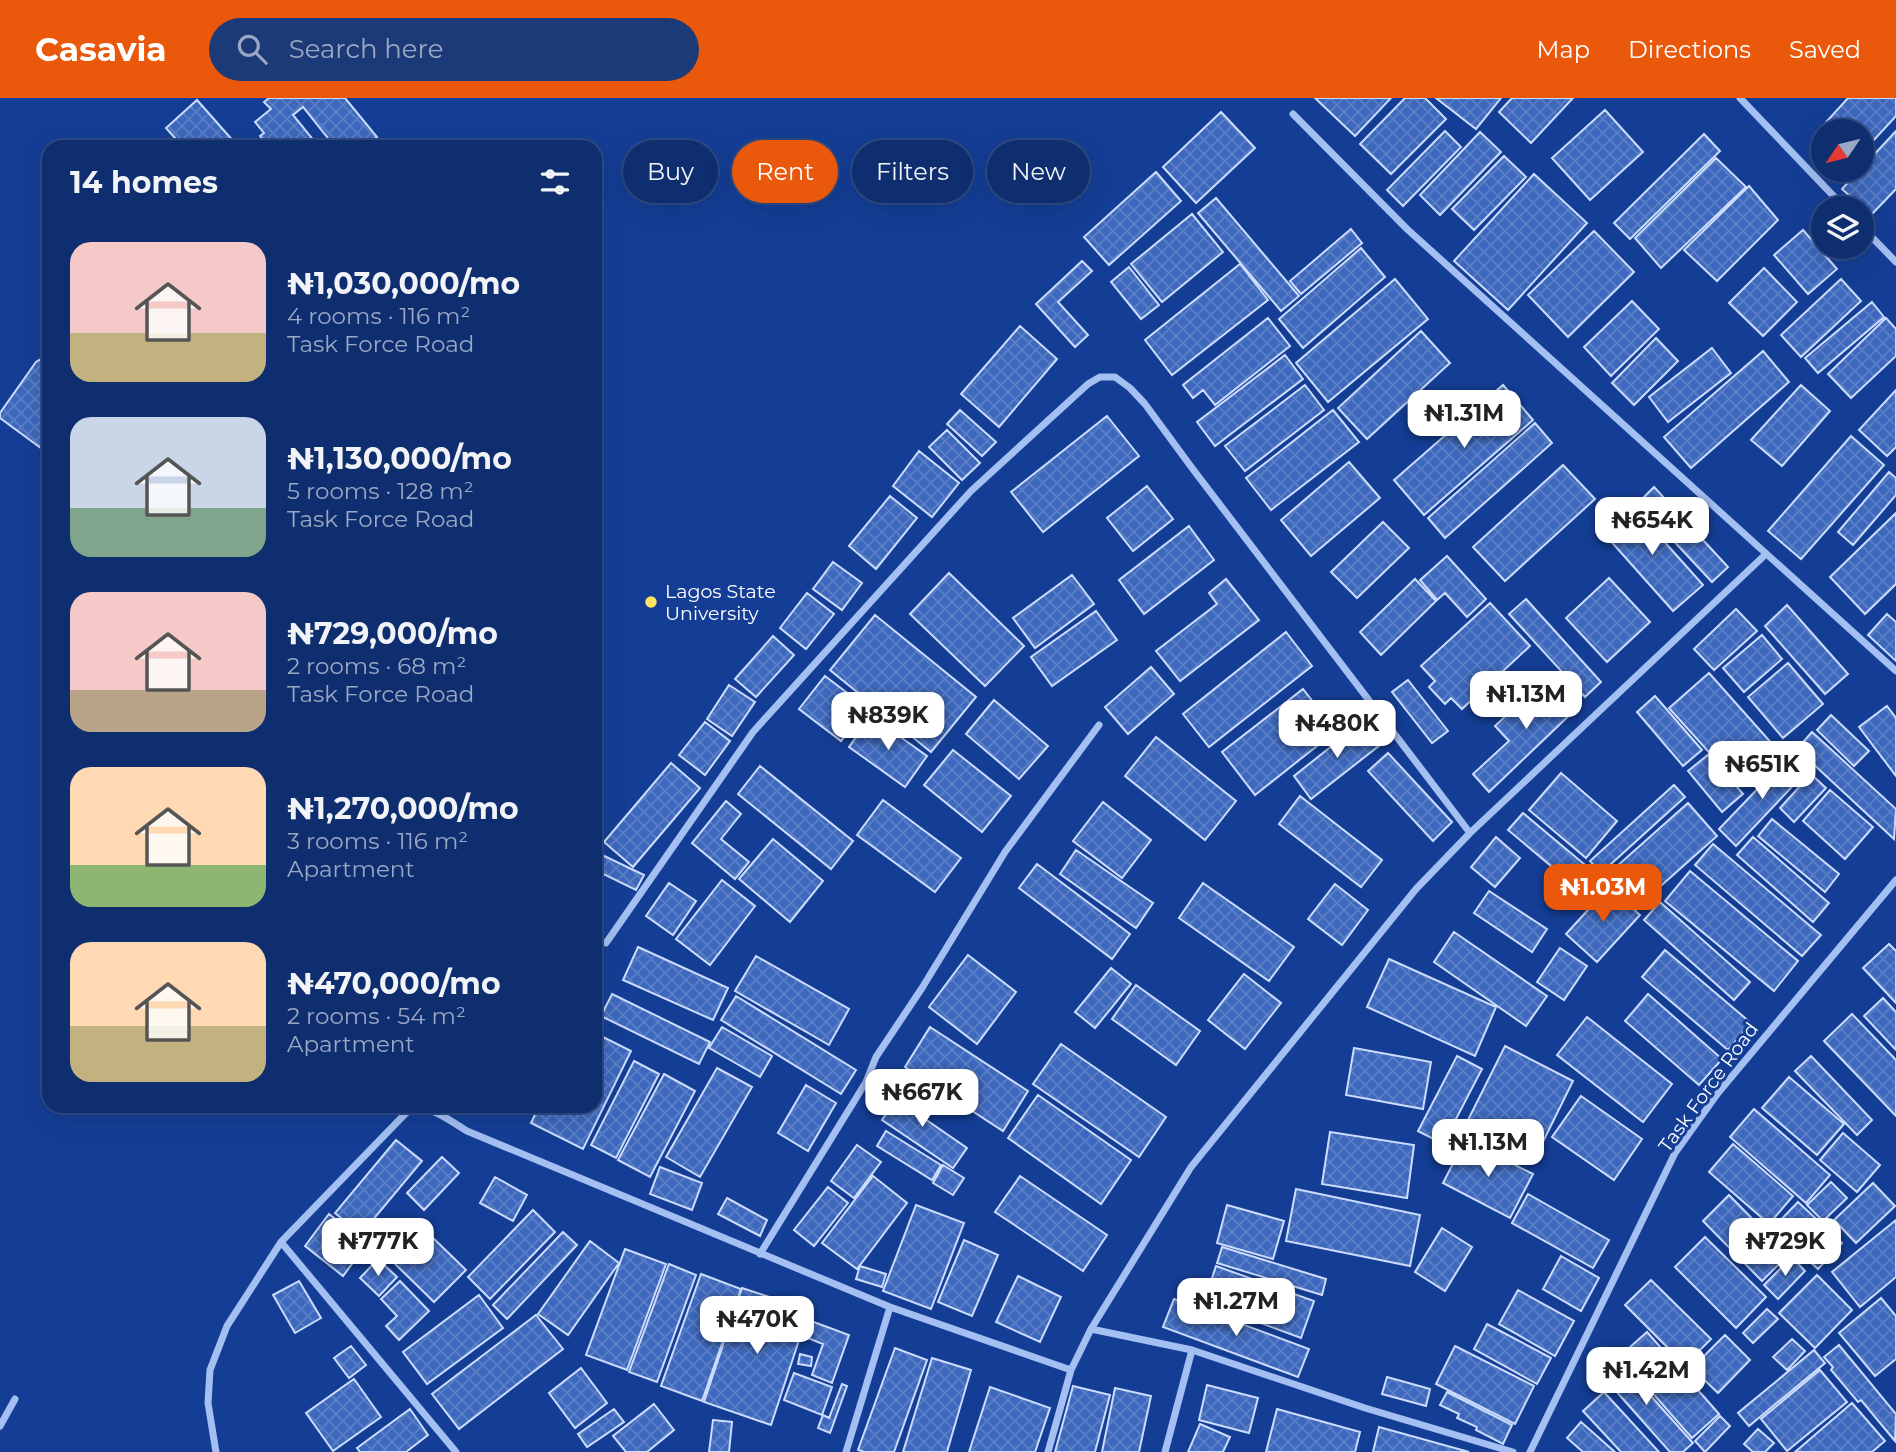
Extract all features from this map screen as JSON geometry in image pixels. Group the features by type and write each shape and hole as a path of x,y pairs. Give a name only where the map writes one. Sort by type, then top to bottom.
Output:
{"street":[{"path":"1740,98 1834,196"},
{"path":"1293,114 1407,229 1896,671"},
{"path":"1874,239 1896,262"},
{"path":"606,943 753,732 971,491 1078,393 1100,377 1115,377 1145,404 1470,833"},
{"path":"1048,1452 1071,1370 1091,1329 1191,1167 1416,889 1470,833 1766,554"},
{"path":"760,1254 866,1082 876,1057 922,988 1005,852 1099,725"},
{"name":"Task Force Road","path":"1530,1452 1675,1153 1718,1093 1769,1030 1896,880"},
{"path":"216,1452 208,1403 210,1370 227,1326 281,1242 406,1113"},
{"path":"433,1113 467,1130 890,1307 1071,1370"},
{"path":"281,1242 456,1452"},
{"path":"846,1452 890,1307"},
{"path":"1091,1329 1192,1350 1365,1408 1513,1452"},
{"path":"1166,1452 1192,1350"},
{"path":"0,1426 15,1399"}],"building":[{"path":"269,98 345,98 377,137 372,140 329,140 303,107 293,115 313,140 263,140 260,136 264,133 255,122 271,109 264,102"},
{"path":"1315,98 1391,98 1355,136"},
{"path":"1405,98 1425,98 1446,119 1391,174 1360,144"},
{"path":"1436,98 1501,98 1476,129"},
{"path":"1512,98 1573,98 1531,143 1499,112"},
{"path":"1848,98 1896,98 1896,116 1874,140 1874,119 1829,119"},
{"path":"197,100 232,140 177,140 166,128"},
{"path":"1605,110 1643,152 1590,200 1552,158"},
{"path":"1221,112 1255,148 1196,203 1163,167"},
{"path":"1445,131 1461,147 1403,206 1387,190"},
{"path":"1896,131 1896,189 1874,212 1874,196 1850,196 1842,189 1849,182 1874,182 1874,155"},
{"path":"1480,132 1501,152 1440,215 1420,195"},
{"path":"1704,134 1720,151 1630,239 1614,223"},
{"path":"1504,156 1526,177 1474,230 1452,209"},
{"path":"1716,158 1746,187 1661,268 1635,238"},
{"path":"1156,172 1181,201 1109,265 1084,237"},
{"path":"1534,174 1587,223 1508,310 1454,261"},
{"path":"1749,186 1778,220 1717,281 1684,250"},
{"path":"1216,198 1299,296 1281,311 1198,213"},
{"path":"1192,214 1223,252 1162,302 1131,264"},
{"path":"1351,229 1362,243 1301,294 1290,281"},
{"path":"1803,230 1811,239 1811,259 1828,259 1837,269 1808,294 1774,255"},
{"path":"1594,231 1634,272 1568,337 1528,295"},
{"path":"1361,248 1385,277 1303,348 1279,319"},
{"path":"1082,261 1092,271 1058,302 1088,335 1075,347 1036,304"},
{"path":"1240,264 1268,300 1172,375 1145,340"},
{"path":"1129,267 1159,305 1141,319 1111,282"},
{"path":"1764,268 1797,302 1763,336 1729,303"},
{"path":"1395,279 1428,319 1328,402 1296,363"},
{"path":"1841,279 1861,301 1801,357 1781,335"},
{"path":"1632,301 1659,329 1611,376 1584,347"},
{"path":"1872,302 1884,317 1818,373 1805,358"},
{"path":"1268,318 1290,346 1215,405 1203,390 1193,398 1183,385"},
{"path":"1886,318 1896,329 1896,356 1851,398 1828,374"},
{"path":"1020,326 1057,359 999,427 961,394"},
{"path":"1421,331 1450,363 1367,439 1338,408"},
{"path":"1656,338 1678,361 1634,405 1612,383"},
{"path":"1712,348 1731,373 1668,422 1649,397"},
{"path":"1763,351 1789,382 1691,468 1664,437"},
{"path":"1285,355 1303,379 1215,446 1197,422"},
{"path":"42,358 42,449 0,418 0,413 36,362"},
{"path":"1305,385 1324,410 1245,471 1225,446"},
{"path":"1503,385 1533,420 1424,515 1394,480"},
{"path":"1801,385 1830,411 1782,466 1751,440"},
{"path":"1896,390 1896,447 1887,456 1859,430"},
{"path":"960,410 996,442 982,456 947,424"},
{"path":"1333,410 1359,442 1271,510 1246,478"},
{"path":"1107,416 1139,456 1043,532 1011,492"},
{"path":"1535,423 1552,443 1445,538 1428,518"},
{"path":"947,430 980,463 962,480 929,447"},
{"path":"1851,436 1884,465 1801,559 1768,531"},
{"path":"919,451 959,483 932,517 893,486"},
{"path":"1349,462 1380,498 1311,556 1281,520"},
{"path":"1563,465 1595,499 1505,581 1473,547"},
{"path":"1889,472 1896,478 1896,495 1853,545 1838,532"},
{"path":"1147,486 1173,519 1133,551 1107,518"},
{"path":"1654,487 1728,567 1712,582 1638,503"},
{"path":"890,496 917,518 876,569 849,546"},
{"path":"1630,503 1703,585 1673,611 1600,529"},
{"path":"1896,513 1896,584 1865,614 1830,577"},
{"path":"1383,522 1409,548 1357,598 1331,572"},
{"path":"1189,526 1214,560 1144,614 1119,580"},
{"path":"1447,556 1486,599 1467,617 1445,593 1437,600 1420,580"},
{"path":"833,562 862,583 842,610 813,589"},
{"path":"949,573 1024,646 985,686 910,614"},
{"path":"1072,575 1094,604 1035,648 1013,618"},
{"path":"1609,578 1650,622 1607,662 1566,618"},
{"path":"1226,579 1259,620 1180,681 1156,651 1217,604 1209,593"},
{"path":"1415,579 1436,601 1381,655 1360,632"},
{"path":"807,593 834,614 806,649 780,628"},
{"path":"1526,599 1601,682 1585,697 1509,614"},
{"path":"1490,603 1530,646 1462,709 1451,698 1445,704 1429,687 1435,681 1421,666"},
{"path":"1787,605 1848,674 1825,694 1765,626"},
{"path":"1736,609 1757,631 1714,670 1694,649"},
{"path":"1096,611 1117,640 1052,686 1031,657"},
{"path":"1887,614 1896,622 1896,661 1868,635"},
{"path":"875,615 976,697 931,752 830,670"},
{"path":"1286,632 1312,666 1209,747 1183,714"},
{"path":"1762,635 1782,659 1744,692 1723,668"},
{"path":"773,636 794,655 756,697 735,679"},
{"path":"1788,663 1823,704 1783,738 1748,697"},
{"path":"1151,667 1174,694 1128,734 1105,707"},
{"path":"1709,673 1774,746 1735,781 1669,708"},
{"path":"825,676 867,708 841,741 799,709"},
{"path":"1547,677 1576,709 1489,792 1473,774 1509,741 1495,726"},
{"path":"1408,680 1448,731 1432,743 1392,692"},
{"path":"729,685 755,702 732,736 707,719"},
{"path":"1303,689 1336,731 1255,795 1222,752"},
{"path":"1655,696 1702,750 1683,766 1637,712"},
{"path":"994,700 1048,746 1019,779 966,734"},
{"path":"1887,706 1896,718 1896,776 1859,727"},
{"path":"1831,715 1869,751 1854,766 1817,730"},
{"path":"871,716 927,756 905,787 849,747"},
{"path":"705,722 730,741 705,775 679,755"},
{"path":"1362,722 1380,745 1311,799 1294,776"},
{"path":"1812,732 1896,809 1894,839 1797,749"},
{"path":"1156,737 1236,801 1205,840 1125,776"},
{"path":"953,750 1011,796 982,832 924,785"},
{"path":"1388,753 1452,822 1433,841 1368,771"},
{"path":"1709,754 1743,794 1722,812 1688,771"},
{"path":"1789,756 1806,772 1736,846 1719,829"},
{"path":"671,763 700,788 633,867 604,842"},
{"path":"760,766 853,841 831,869 738,794"},
{"path":"1561,773 1617,821 1586,858 1529,810"},
{"path":"1811,774 1826,788 1794,822 1780,808"},
{"path":"1674,785 1685,797 1601,873 1590,861"},
{"path":"1830,790 1873,827 1845,859 1803,821"},
{"path":"1300,796 1382,860 1361,887 1279,824"},
{"path":"883,800 961,858 935,892 857,835"},
{"path":"726,801 741,814 721,839 749,862 735,879 692,843"},
{"path":"1103,802 1151,840 1122,878 1073,841"},
{"path":"1688,803 1717,836 1636,908 1607,875"},
{"path":"1523,813 1596,874 1581,891 1508,830"},
{"path":"1772,819 1839,874 1825,892 1758,836"},
{"path":"1496,837 1520,858 1495,887 1471,867"},
{"path":"1753,837 1829,903 1813,922 1737,855"},
{"path":"773,839 823,881 790,922 739,879"},
{"path":"1713,844 1821,935 1802,956 1695,865"},
{"path":"1076,850 1153,903 1136,928 1060,874"},
{"path":"602,855 644,875 636,890 602,873"},
{"path":"1037,864 1130,934 1112,959 1019,888"},
{"path":"1690,871 1798,961 1774,991 1665,901"},
{"path":"722,880 755,906 710,965 676,939"},
{"path":"669,883 696,901 673,935 646,916"},
{"path":"1203,883 1294,947 1269,981 1179,918"},
{"path":"1335,884 1368,910 1342,945 1308,919"},
{"path":"1609,887 1640,915 1597,962 1566,934"},
{"path":"1489,891 1547,929 1532,952 1474,913"},
{"path":"1660,902 1750,982 1734,1000 1644,920"},
{"path":"1454,932 1547,996 1526,1026 1434,962"},
{"path":"1889,944 1896,951 1896,1003 1863,968"},
{"path":"638,947 728,988 713,1020 623,980"},
{"path":"1560,948 1587,966 1564,1000 1537,982"},
{"path":"1665,950 1751,1023 1728,1050 1642,977"},
{"path":"968,955 1016,992 977,1044 929,1007"},
{"path":"756,956 849,1009 829,1045 735,991"},
{"path":"1389,959 1496,1007 1475,1056 1367,1007"},
{"path":"1111,968 1131,984 1095,1028 1075,1012"},
{"path":"1244,974 1281,1003 1245,1049 1208,1020"},
{"path":"1136,985 1200,1031 1176,1065 1112,1019"},
{"path":"612,994 710,1042 699,1064 602,1016"},
{"path":"1648,994 1722,1059 1699,1085 1625,1021"},
{"path":"736,996 856,1070 841,1094 721,1020"},
{"path":"1883,998 1896,1012 1896,1050 1864,1016"},
{"path":"1852,1014 1896,1060 1896,1116 1824,1041"},
{"path":"1587,1017 1672,1084 1643,1122 1557,1055"},
{"path":"722,1027 772,1056 760,1077 709,1048"},
{"path":"930,1027 1028,1091 1003,1131 905,1067"},
{"path":"602,1036 631,1051 602,1110"},
{"path":"1061,1044 1166,1117 1139,1157 1033,1084"},
{"path":"1505,1046 1573,1081 1533,1162 1464,1128"},
{"path":"1354,1048 1431,1062 1423,1109 1346,1095"},
{"path":"1457,1056 1482,1069 1443,1144 1418,1131"},
{"path":"1811,1056 1872,1120 1857,1135 1795,1071"},
{"path":"634,1061 659,1074 616,1158 591,1145"},
{"path":"717,1068 752,1087 700,1177 666,1157"},
{"path":"664,1074 695,1091 650,1177 618,1160"},
{"path":"1789,1077 1844,1124 1817,1155 1762,1108"},
{"path":"806,1085 836,1103 808,1151 778,1133"},
{"path":"905,1085 921,1096 912,1110 967,1148 953,1168 882,1120"},
{"path":"1038,1095 1131,1160 1101,1204 1008,1138"},
{"path":"1581,1096 1642,1139 1614,1180 1552,1137"},
{"path":"1754,1109 1830,1175 1806,1203 1730,1137"},
{"path":"536,1113 601,1113 583,1149 531,1123"},
{"path":"886,1131 941,1165 932,1180 877,1146"},
{"path":"1330,1132 1414,1145 1407,1198 1322,1184"},
{"path":"1843,1133 1880,1165 1857,1192 1820,1160"},
{"path":"396,1140 422,1161 361,1234 335,1213"},
{"path":"1465,1140 1533,1174 1510,1218 1443,1183"},
{"path":"1733,1144 1793,1196 1769,1224 1709,1172"},
{"path":"857,1145 881,1162 854,1198 831,1181"},
{"path":"442,1157 459,1173 424,1210 407,1193"},
{"path":"943,1165 964,1178 953,1195 933,1183"},
{"path":"660,1167 702,1183 692,1210 650,1194"},
{"path":"873,1176 907,1203 857,1269 822,1243"},
{"path":"1020,1176 1107,1235 1083,1271 995,1212"},
{"path":"495,1177 527,1195 513,1221 480,1203"},
{"path":"1831,1182 1847,1198 1823,1221 1807,1205"},
{"path":"1873,1183 1895,1206 1856,1243 1834,1220"},
{"path":"828,1187 848,1203 814,1246 794,1230"},
{"path":"1296,1189 1420,1215 1410,1266 1286,1241"},
{"path":"1528,1194 1609,1240 1593,1268 1512,1223"},
{"path":"1729,1195 1788,1255 1762,1281 1703,1221"},
{"path":"727,1198 767,1220 760,1236 718,1214"},
{"path":"1798,1202 1842,1243 1818,1269 1773,1228"},
{"path":"916,1205 964,1223 931,1309 883,1291"},
{"path":"1227,1205 1284,1221 1273,1259 1217,1243"},
{"path":"533,1210 555,1232 490,1299 468,1277"},
{"path":"329,1214 367,1244 343,1276 305,1246"},
{"path":"1896,1220 1896,1277 1860,1307 1832,1272"},
{"path":"1442,1228 1472,1247 1445,1291 1415,1272"},
{"path":"425,1230 466,1270 434,1302 393,1262"},
{"path":"563,1232 577,1245 507,1319 493,1305"},
{"path":"1705,1237 1766,1297 1736,1328 1675,1267"},
{"path":"964,1240 998,1255 972,1316 938,1302"},
{"path":"590,1241 619,1263 568,1335 538,1314"},
{"path":"1222,1247 1326,1279 1322,1295 1217,1263"},
{"path":"625,1249 666,1264 627,1370 586,1355"},
{"path":"1561,1256 1599,1278 1581,1311 1543,1289"},
{"path":"1792,1257 1805,1271 1778,1299 1764,1285"},
{"path":"378,1259 397,1277 379,1296 360,1278"},
{"path":"669,1264 696,1275 657,1382 629,1372"},
{"path":"860,1266 886,1274 882,1287 856,1279"},
{"path":"1216,1266 1314,1301 1301,1338 1204,1302"},
{"path":"701,1274 741,1289 702,1401 661,1386"},
{"path":"1817,1275 1852,1310 1815,1348 1779,1313"},
{"path":"1018,1276 1061,1297 1040,1342 996,1322"},
{"path":"1651,1280 1711,1339 1685,1365 1625,1305"},
{"path":"299,1281 321,1318 295,1333 273,1295"},
{"path":"400,1281 429,1311 399,1340 386,1326 397,1316 381,1299"},
{"path":"742,1288 809,1310 771,1425 704,1402"},
{"path":"1518,1290 1574,1321 1555,1356 1499,1324"},
{"path":"479,1295 503,1328 427,1384 403,1352"},
{"path":"1881,1298 1896,1316 1896,1359 1875,1376 1839,1333"},
{"path":"1174,1299 1309,1349 1298,1377 1163,1327"},
{"path":"1767,1309 1778,1319 1753,1343 1743,1333"},
{"path":"536,1315 563,1349 459,1429 432,1394"},
{"path":"811,1321 849,1335 832,1383 812,1375 823,1344 805,1337"},
{"path":"1487,1324 1551,1358 1537,1384 1474,1349"},
{"path":"1647,1332 1719,1414 1692,1438 1620,1356"},
{"path":"1725,1335 1750,1360 1718,1393 1692,1368"},
{"path":"1792,1339 1805,1351 1787,1370 1773,1357"},
{"path":"1839,1345 1896,1414 1895,1441 1861,1400 1858,1402 1831,1370 1833,1367 1824,1357"},
{"path":"351,1346 366,1365 349,1378 334,1358"},
{"path":"1455,1346 1534,1386 1515,1424 1436,1384"},
{"path":"895,1348 927,1360 894,1452 864,1452 858,1450"},
{"path":"1814,1350 1825,1363 1749,1426 1738,1413"},
{"path":"800,1354 812,1357 811,1366 798,1364"},
{"path":"1616,1357 1693,1443 1683,1452 1670,1452 1599,1372"},
{"path":"932,1358 971,1370 947,1452 903,1452"},
{"path":"581,1368 607,1403 575,1428 549,1393"},
{"path":"1820,1370 1847,1402 1787,1451 1761,1419"},
{"path":"794,1373 832,1387 822,1415 784,1400"},
{"path":"1387,1377 1430,1389 1426,1406 1382,1394"},
{"path":"354,1379 381,1417 333,1451 306,1413"},
{"path":"842,1384 847,1386 830,1433 818,1428 823,1415 829,1418"},
{"path":"1207,1385 1258,1398 1249,1433 1199,1420"},
{"path":"1073,1386 1110,1395 1095,1452 1055,1452"},
{"path":"990,1387 1050,1408 1035,1452 969,1452"},
{"path":"1115,1388 1151,1396 1139,1452 1102,1452"},
{"path":"1447,1392 1512,1425 1503,1444 1457,1418 1459,1414 1440,1405"},
{"path":"1604,1392 1659,1452 1621,1452 1583,1411"},
{"path":"1852,1403 1885,1441 1872,1452 1795,1452"},
{"path":"654,1404 674,1430 647,1452 626,1452 613,1436"},
{"path":"410,1409 428,1435 406,1452 360,1452 357,1448"},
{"path":"614,1409 624,1422 587,1447 578,1434"},
{"path":"1277,1409 1360,1432 1355,1452 1266,1452"},
{"path":"1720,1416 1730,1426 1705,1452 1695,1441"},
{"path":"713,1420 732,1422 729,1452 709,1452"},
{"path":"1581,1422 1615,1452 1583,1452 1567,1438"},
{"path":"1200,1424 1230,1437 1223,1452 1188,1452"},
{"path":"1379,1427 1469,1452 1373,1452"},
{"path":"1758,1429 1774,1443 1765,1452 1753,1452 1744,1444"}],"place":[{"name":"Lagos State University","path":"651,602"}]}
